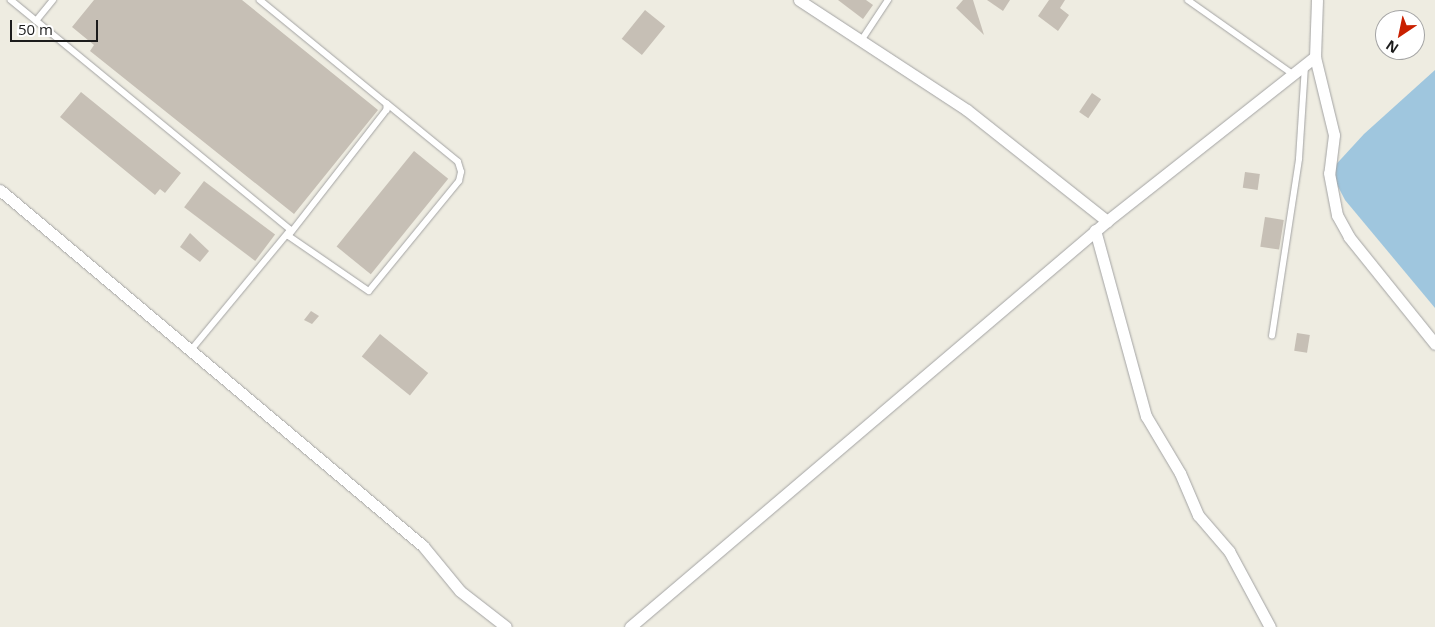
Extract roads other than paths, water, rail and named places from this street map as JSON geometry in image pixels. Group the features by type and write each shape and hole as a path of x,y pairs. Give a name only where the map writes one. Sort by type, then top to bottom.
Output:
{"street":[{"path":"799,0 967,110 1106,220"},
{"path":"1317,0 1315,57 1334,135 1329,173 1337,215 1349,237 1435,344"},
{"path":"630,627 1106,220 1315,57"},
{"path":"0,190 190,353 424,546 460,591 506,627"},
{"path":"1095,230 1146,416 1180,473 1198,515 1229,551 1270,627"}],"lane":[{"path":"11,0 288,226 288,236"},
{"path":"36,21 53,0"},
{"path":"260,0 458,162 459,181 369,291 288,236"},
{"path":"861,41 888,0"},
{"path":"1188,0 1294,74"},
{"path":"1272,336 1299,159 1305,65"},
{"path":"190,353 288,236 387,110 387,104"}],"water":[{"path":"1435,70 1435,308 1345,200 1330,171 1364,134"}]}
